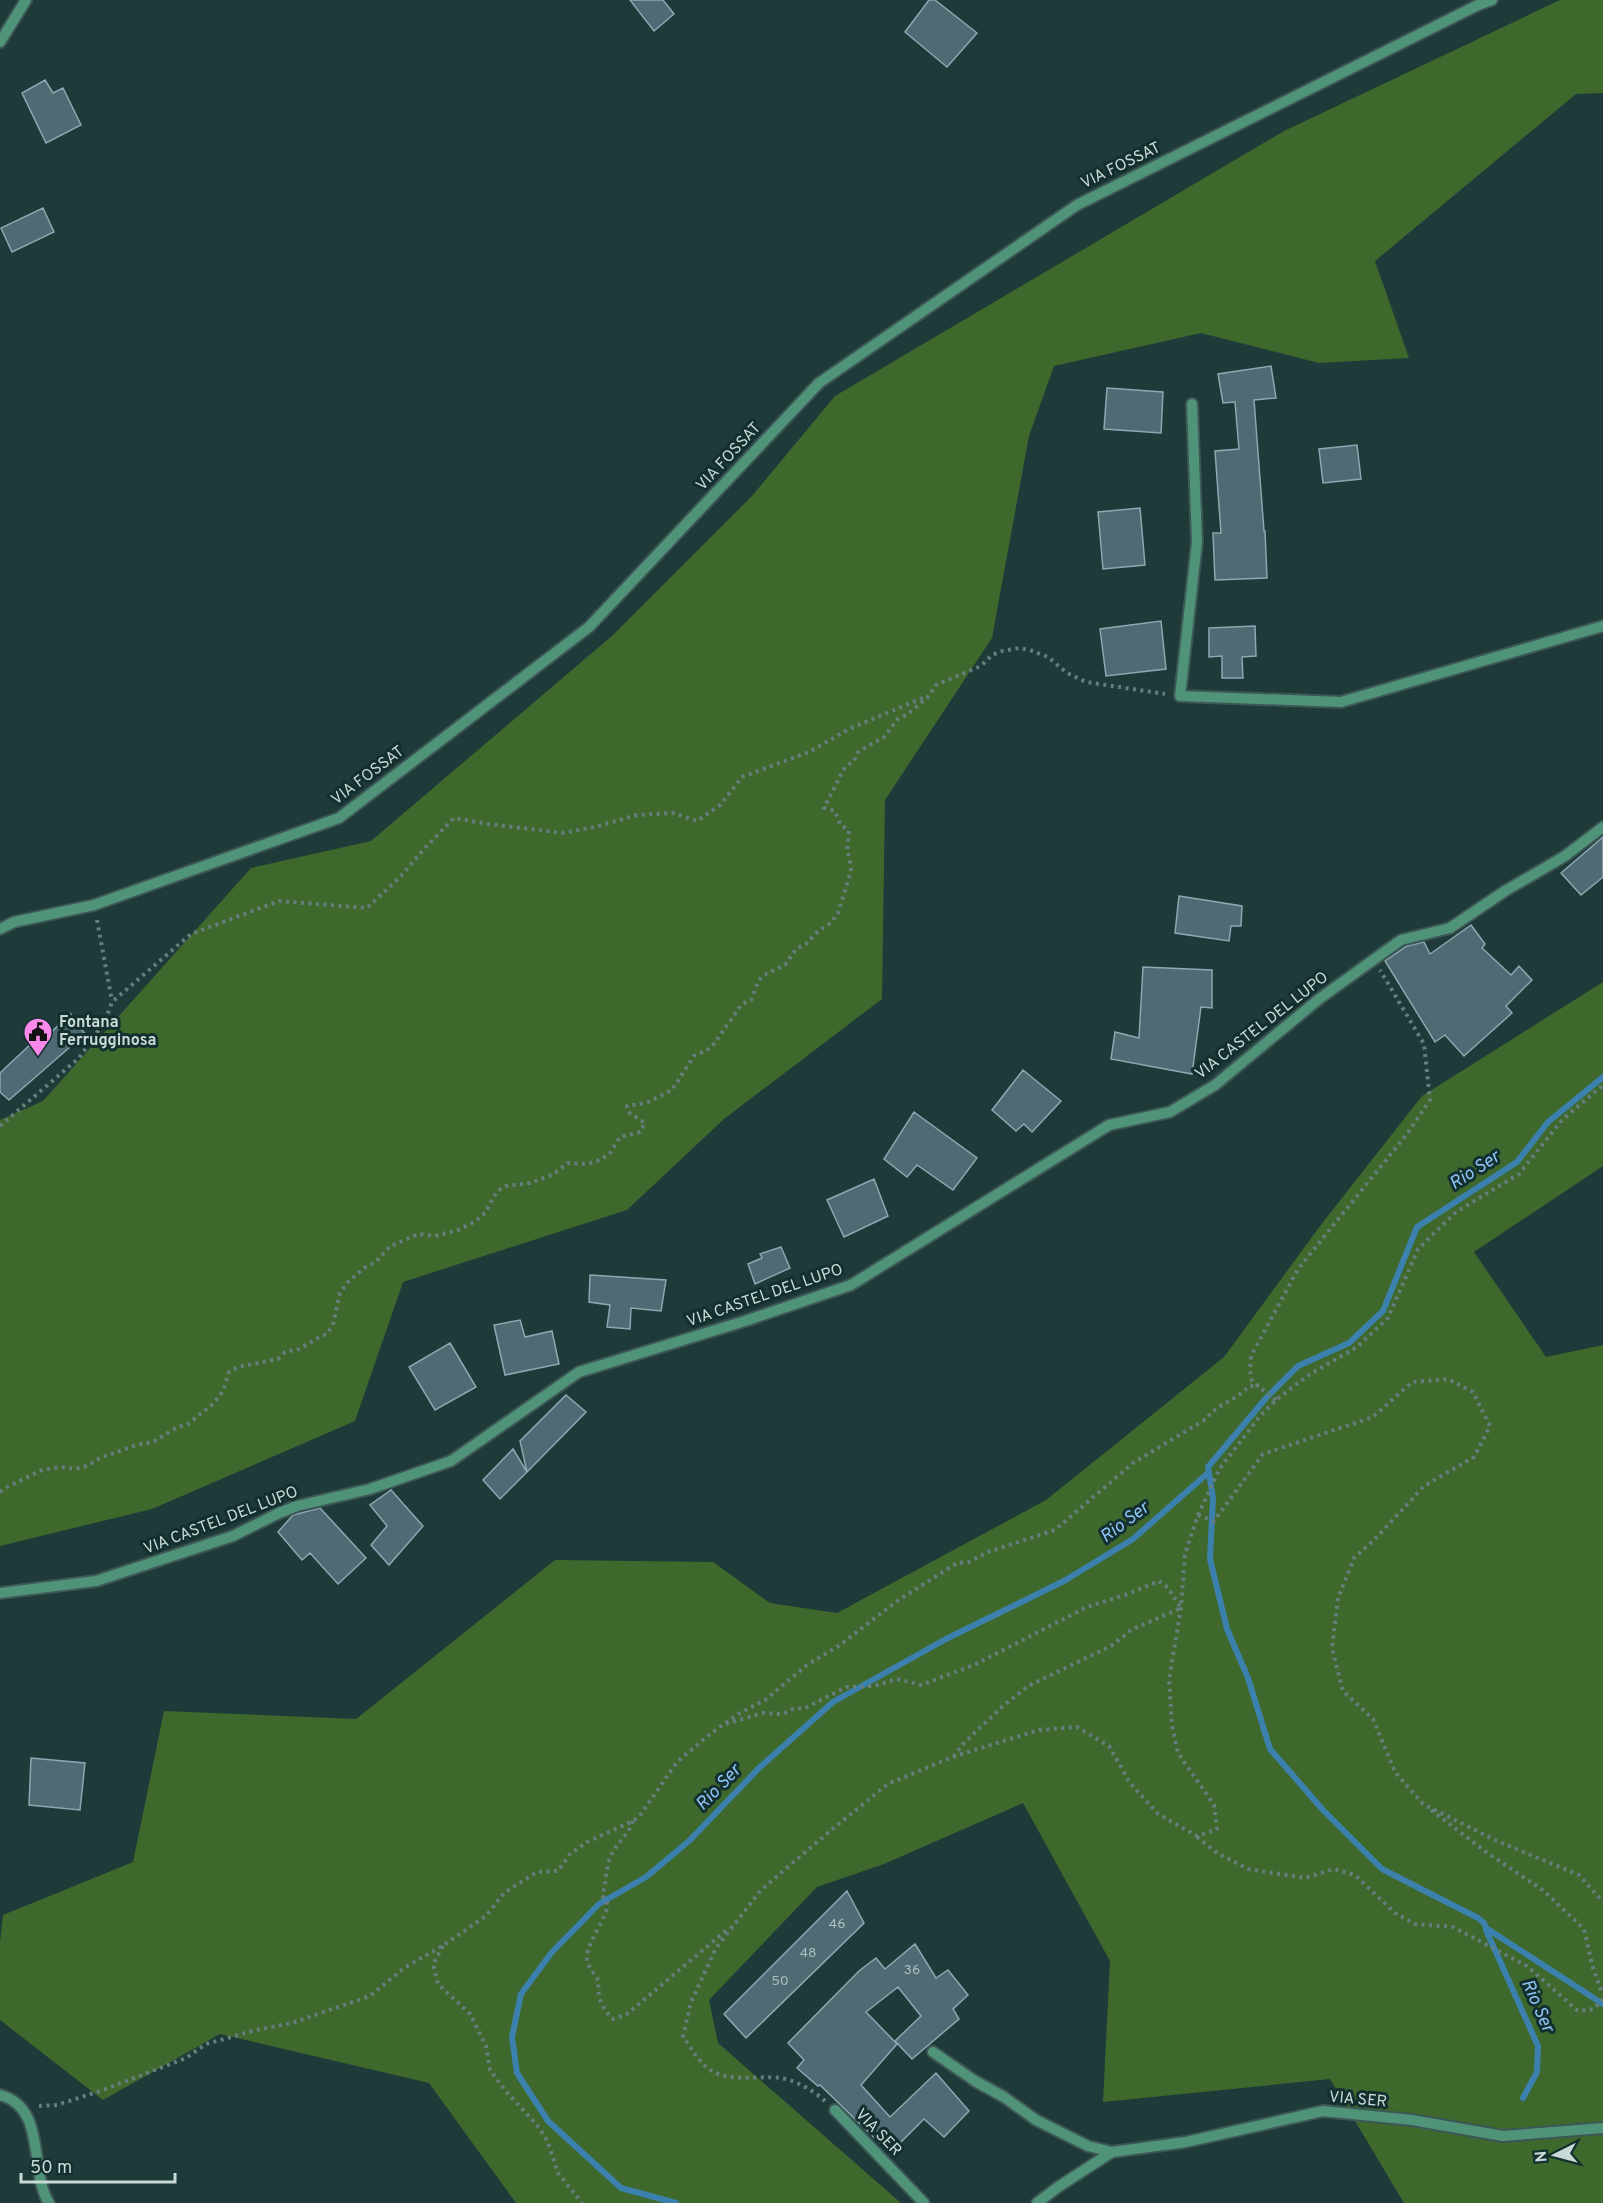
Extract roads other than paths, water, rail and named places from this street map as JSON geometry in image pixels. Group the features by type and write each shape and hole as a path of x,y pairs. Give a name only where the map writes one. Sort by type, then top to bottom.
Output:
{"street":[{"path":"0,42 26,0"},
{"name":"VIA FOSSAT","path":"0,928 14,922 94,905 339,818 589,627 819,383 1077,205 1476,2 1492,0"},
{"path":"1192,404 1197,542 1180,696 1341,702 1603,626"},
{"name":"VIA CASTEL DEL LUPO","path":"0,1593 106,1579 233,1536 297,1506 370,1489 452,1461 579,1372 745,1321 851,1285 1109,1125 1170,1112 1215,1084 1319,999 1401,940 1450,928 1505,891 1565,856 1603,826"},
{"name":"VIA SER","path":"933,2052 1036,2120 1088,2146 1112,2152 1186,2142 1323,2111 1412,2120 1503,2136 1603,2128"},
{"path":"0,2095 10,2097 27,2116 34,2136 39,2169 49,2203"},
{"name":"VIA SER","path":"835,2110 924,2203"},
{"name":"VIA SER","path":"1037,2203 1112,2152"}],"waterway":[{"name":"Rio Ser","path":"1603,1077 1548,1122 1517,1162 1417,1227 1383,1311 1349,1343 1298,1366 1266,1398 1208,1467 1213,1498 1210,1559 1227,1629 1248,1678 1270,1749 1323,1810 1382,1869 1478,1918 1486,1928 1603,2004"},
{"name":"Rio Ser","path":"676,2203 621,2188 548,2121 517,2073 512,2037 521,1994 552,1952 599,1904 646,1877 689,1841 759,1768 833,1702 946,1639 1064,1581 1133,1539 1208,1473"},
{"name":"Rio Ser","path":"1486,1930 1538,2046 1537,2072 1523,2098"}],"place":[{"name":"Fontana Ferrugginosa","path":"38,1058"}]}
